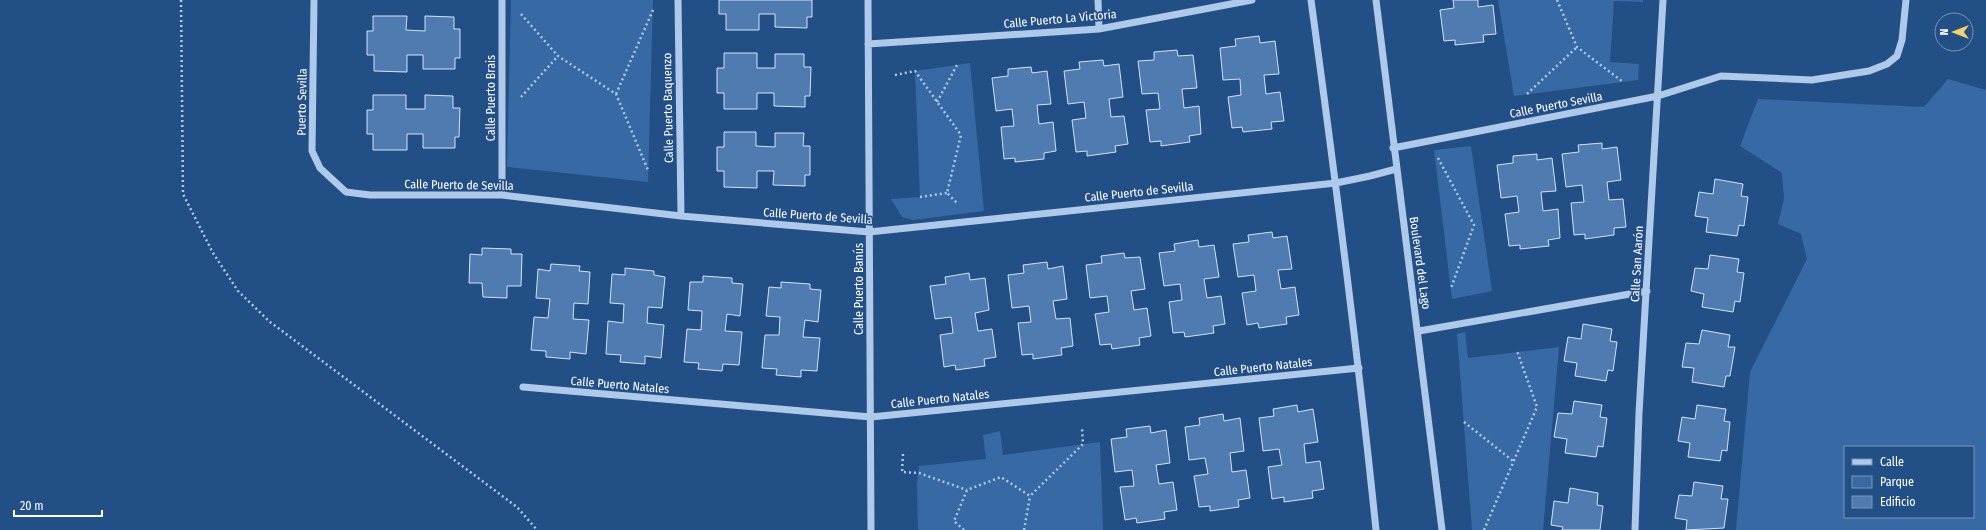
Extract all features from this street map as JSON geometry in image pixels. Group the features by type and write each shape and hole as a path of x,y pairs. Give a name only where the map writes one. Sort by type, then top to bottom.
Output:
{"street":[{"name":"Puerto Sevilla","path":"314,0 312,151 320,168 346,192"},
{"name":"Calle Puerto Brais","path":"502,0 502,195"},
{"name":"Calle Puerto Baquenzo","path":"678,0 681,216"},
{"name":"Calle Puerto Banús","path":"868,0 871,530"},
{"path":"1098,0 1099,29"},
{"name":"Calle Puerto La Victoria","path":"868,44 1099,29 1252,0"},
{"path":"1311,0 1359,368 1376,530"},
{"name":"Boulevard del Lago","path":"1376,0 1393,148 1419,331 1442,530"},
{"name":"Calle San Aarón","path":"1635,530 1639,412 1663,0"},
{"name":"Calle Puerto Sevilla","path":"1393,148 1658,96 1721,76 1812,80 1869,71 1887,64 1896,56 1902,40 1906,0"},
{"name":"Calle Puerto de Sevilla","path":"346,192 370,196 502,195 681,216 869,232 1336,183 1396,169"},
{"path":"1419,331 1647,291"},
{"name":"Calle Puerto Natales","path":"523,387 871,417 1359,368"}],"path":[{"path":"182,0 183,194 213,253 238,291 270,322 517,508 537,530"},
{"path":"1557,0 1577,47 1622,82"},
{"path":"516,8 558,56 616,94 648,170"},
{"path":"616,94 653,10"},
{"path":"1527,94 1577,47"},
{"path":"519,100 558,56"},
{"path":"937,102 957,65"},
{"path":"895,75 915,71 961,135 947,193"},
{"path":"1432,141 1434,150 1474,225 1451,288"},
{"path":"920,197 947,193"},
{"path":"947,193 962,208"},
{"path":"1484,530 1536,407 1517,352"},
{"path":"1464,422 1513,461"},
{"path":"1024,530 1030,496 1083,444 1082,430"},
{"path":"904,454 902,472 919,473 967,490 1001,477 1030,496"},
{"path":"964,530 954,521 967,490"}],"green space":[{"path":"511,0 653,0 648,182 507,167"},
{"path":"1498,0 1643,0 1643,2 1614,1 1610,62 1639,64 1638,80 1514,96"},
{"path":"970,63 984,211 913,220 902,217 891,199 920,197 915,71"},
{"path":"1948,79 1986,90 1986,530 1736,530 1750,372 1807,259 1801,234 1778,224 1784,199 1782,173 1740,146 1758,99 1924,107"},
{"path":"1471,146 1492,291 1452,299 1434,150"},
{"path":"1465,332 1468,358 1559,347 1543,530 1472,530 1457,334"},
{"path":"1000,431 1003,455 1100,442 1103,530 918,530 917,483 919,466 986,459 983,435"}],"building":[{"path":"719,0 812,0 812,17 807,17 807,28 775,27 775,14 759,14 759,30 726,30 726,14 719,14"},
{"path":"1453,0 1478,0 1478,7 1493,5 1496,34 1483,35 1484,42 1455,45 1455,40 1444,41 1440,10 1454,8"},
{"path":"373,16 407,16 406,30 425,31 425,16 454,17 454,29 460,29 460,58 455,58 455,69 423,69 423,55 407,55 407,72 374,71 374,55 367,55 367,31 373,31"},
{"path":"1259,36 1260,43 1275,41 1279,74 1264,75 1266,94 1280,92 1284,121 1271,122 1272,129 1243,132 1242,127 1232,128 1228,97 1241,95 1240,79 1223,80 1220,48 1236,46 1235,39"},
{"path":"1177,50 1178,56 1193,55 1197,88 1182,89 1184,108 1199,106 1201,134 1189,136 1190,142 1161,146 1161,141 1150,142 1146,110 1160,109 1158,93 1142,94 1138,61 1154,60 1154,52"},
{"path":"724,53 757,53 757,68 775,68 775,54 804,54 804,67 811,67 810,96 805,96 805,107 774,106 774,93 757,93 757,109 724,109 724,93 717,93 717,68 724,68"},
{"path":"1103,60 1104,66 1119,64 1123,97 1109,99 1111,117 1124,116 1128,144 1115,146 1116,152 1087,156 1087,151 1076,152 1072,120 1086,118 1084,102 1068,104 1064,71 1080,69 1079,62"},
{"path":"1031,67 1032,73 1047,71 1051,104 1037,105 1039,124 1053,122 1056,151 1044,153 1044,159 1015,162 1015,158 1004,159 1001,127 1014,126 1012,109 996,111 992,78 1008,76 1008,69"},
{"path":"373,95 406,95 406,109 425,109 425,95 453,96 453,108 460,108 459,137 455,137 455,148 423,148 423,134 407,134 407,150 373,150 373,134 367,134 367,110 373,110"},
{"path":"724,132 756,132 756,146 775,147 775,133 804,133 803,146 810,146 810,175 805,175 805,186 773,185 774,171 757,171 757,188 724,187 724,171 717,171 717,147 724,147"},
{"path":"1602,143 1602,149 1617,147 1621,180 1607,182 1609,200 1623,199 1626,227 1614,228 1614,235 1585,239 1585,234 1574,235 1571,203 1584,202 1582,185 1566,187 1562,154 1579,152 1578,145"},
{"path":"1537,154 1537,160 1552,158 1556,191 1541,192 1543,211 1558,209 1560,238 1548,240 1549,246 1520,249 1520,245 1509,246 1505,214 1519,212 1517,196 1501,198 1497,165 1513,163 1513,156"},
{"path":"1715,179 1743,184 1741,196 1748,197 1744,226 1739,225 1737,236 1706,232 1708,218 1695,216 1699,192 1713,194"},
{"path":"1272,232 1273,238 1287,236 1292,269 1278,270 1281,289 1295,287 1299,315 1286,317 1287,324 1259,328 1258,323 1247,325 1242,293 1256,291 1254,275 1238,277 1233,244 1249,242 1248,235"},
{"path":"1198,240 1199,247 1214,245 1219,277 1204,279 1207,298 1221,296 1225,324 1213,326 1214,333 1185,337 1184,332 1173,333 1169,302 1182,300 1180,284 1164,286 1159,253 1175,251 1174,244"},
{"path":"482,248 511,249 511,254 522,254 521,286 507,286 507,298 483,297 482,283 469,283 470,254 482,255"},
{"path":"1124,253 1125,258 1140,257 1145,289 1131,291 1134,310 1147,308 1151,336 1139,338 1140,345 1112,349 1111,344 1100,345 1095,314 1109,312 1107,296 1090,298 1086,265 1102,263 1101,256"},
{"path":"1710,255 1739,259 1737,272 1744,273 1740,302 1735,301 1733,312 1702,307 1704,294 1691,291 1695,268 1708,269"},
{"path":"1047,262 1048,269 1063,266 1067,299 1053,301 1056,319 1070,318 1073,346 1061,348 1062,355 1033,359 1033,354 1022,355 1018,323 1031,322 1029,306 1012,308 1008,275 1024,273 1023,265"},
{"path":"551,264 580,266 579,271 590,272 588,304 574,303 573,319 589,320 586,354 570,352 570,359 546,357 546,351 531,350 534,317 548,318 550,299 536,298 538,269 550,271"},
{"path":"625,268 654,271 654,275 665,277 662,308 648,307 647,323 664,325 661,358 645,356 645,364 620,362 621,355 606,354 608,321 623,323 624,304 610,303 612,274 625,275"},
{"path":"969,273 970,280 985,278 989,310 975,313 978,331 992,329 996,357 984,359 985,366 956,370 955,365 944,367 940,335 953,333 951,317 935,319 930,286 946,284 945,277"},
{"path":"703,276 732,278 732,283 743,284 740,316 727,314 725,331 742,332 739,365 723,364 722,371 698,369 699,363 684,362 687,329 701,330 702,311 688,310 690,282 703,282"},
{"path":"781,282 810,284 810,289 821,290 818,322 805,320 803,337 820,338 817,371 801,370 801,377 776,375 777,369 762,368 765,335 779,335 780,317 766,316 769,287 781,288"},
{"path":"1583,324 1612,329 1610,341 1617,342 1613,371 1608,370 1606,381 1575,376 1577,363 1564,361 1568,337 1581,339"},
{"path":"1702,330 1730,335 1728,347 1735,347 1730,376 1726,376 1724,387 1692,382 1694,368 1682,367 1686,343 1699,344"},
{"path":"1574,401 1602,405 1600,417 1607,418 1603,447 1598,446 1596,457 1565,453 1567,439 1554,437 1558,413 1572,414"},
{"path":"1297,405 1298,412 1313,409 1318,442 1304,444 1306,463 1320,461 1324,489 1312,491 1313,498 1284,502 1284,497 1272,499 1268,467 1282,465 1279,449 1263,451 1259,418 1274,416 1273,409"},
{"path":"1697,405 1726,409 1724,421 1730,422 1727,451 1722,450 1720,461 1688,457 1690,443 1678,441 1682,417 1695,419"},
{"path":"1223,414 1224,421 1240,418 1244,451 1230,453 1232,472 1246,470 1250,498 1238,500 1239,507 1210,511 1210,506 1199,507 1194,476 1208,474 1205,458 1189,460 1185,427 1200,425 1199,418"},
{"path":"1150,426 1151,433 1166,430 1170,463 1156,465 1159,484 1173,482 1177,510 1164,512 1165,519 1137,523 1136,518 1125,520 1120,487 1134,486 1132,470 1115,472 1111,439 1127,437 1126,429"},
{"path":"1694,482 1723,486 1721,499 1728,499 1724,528 1686,530 1687,520 1675,518 1679,495 1692,496"},
{"path":"1570,488 1598,493 1597,505 1603,506 1600,530 1562,530 1563,527 1551,525 1554,501 1568,503"}]}
